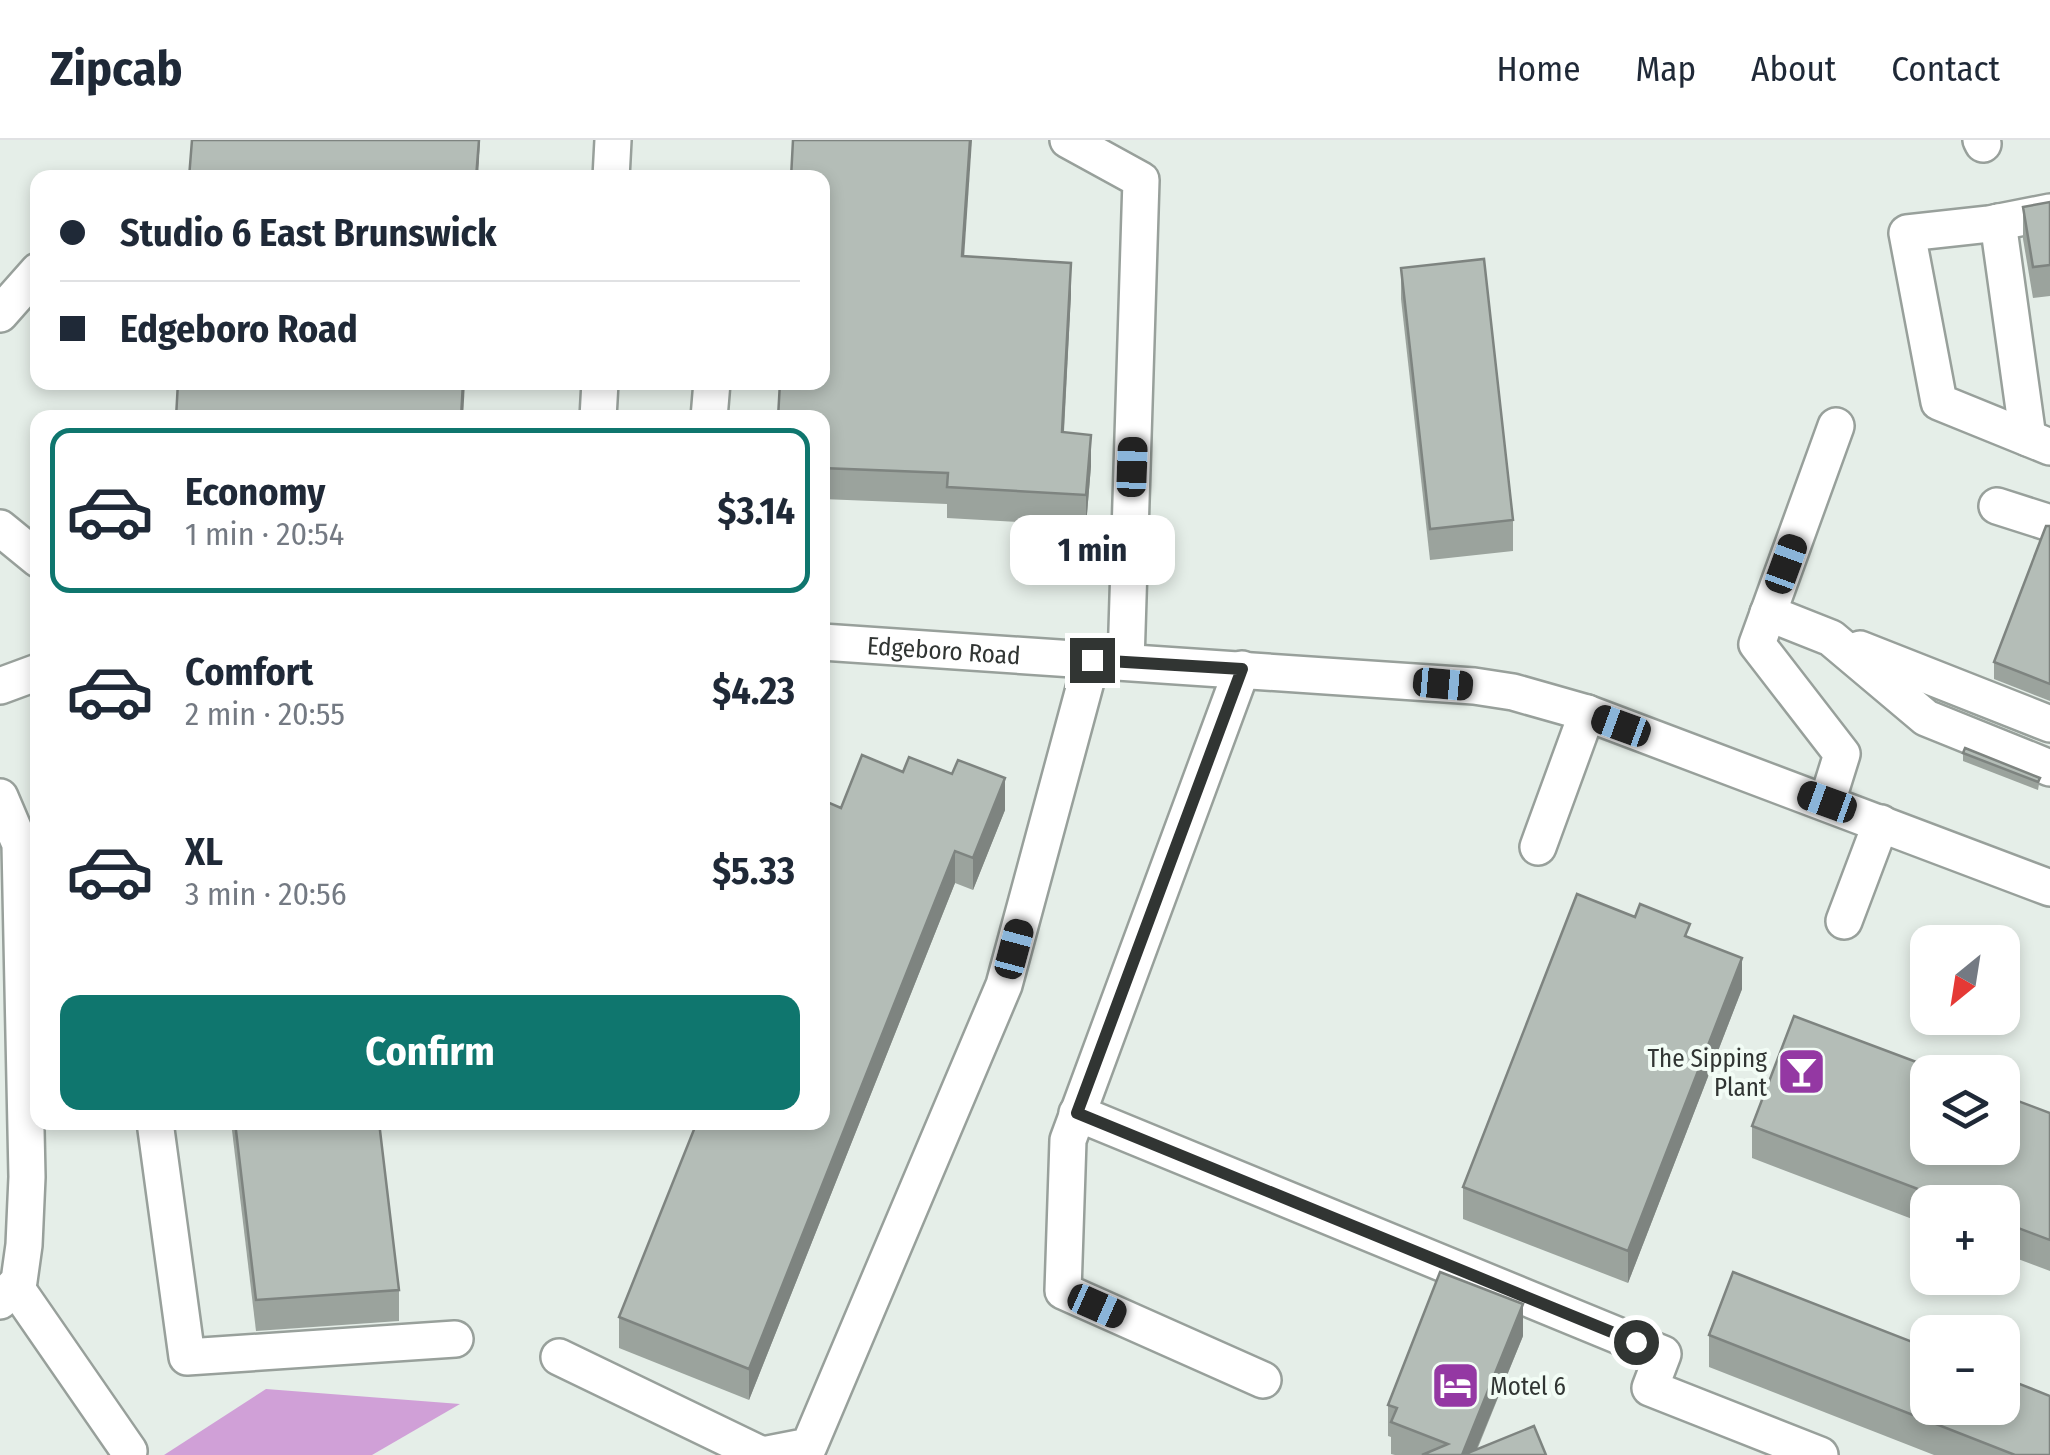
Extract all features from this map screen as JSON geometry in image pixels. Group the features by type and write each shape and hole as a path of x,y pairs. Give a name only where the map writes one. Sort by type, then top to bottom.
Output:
{"street":[{"path":"611,170 613,140"},
{"path":"560,1357 762,1454 809,1446 1004,986 1109,661 1142,180 1068,140"},
{"path":"2039,443 1940,402 1908,234 2050,212"},
{"path":"1998,222 2039,443"},
{"path":"0,314 30,280"},
{"path":"1762,629 1836,426"},
{"path":"1997,506 2050,523"},
{"path":"0,528 30,552"},
{"path":"1762,629 1831,638 2050,724"},
{"path":"1762,629 1842,754 1827,802"},
{"path":"1831,638 1926,718 2050,768"},
{"name":"Edgeboro Road","path":"830,643 1242,669 1513,692 1587,713 2050,888"},
{"path":"1242,669 1068,1140 1063,1291 1262,1380"},
{"path":"0,686 30,675"},
{"path":"1538,847 1587,713"},
{"path":"0,797 20,844 10,888 26,1177 24,1245 12,1290 129,1451 128,1455"},
{"path":"1844,921 1881,823"},
{"path":"1077,1113 1663,1354 1650,1388 1820,1454"},
{"path":"156,1130 188,1357 455,1339"}],"shaded area":[{"path":"266,1389 460,1404 372,1455 164,1455"}],"building":[{"path":"192,140 479,140 477,170 190,170"},
{"path":"793,140 970,140 962,256 1071,263 1062,432 1091,435 1086,495 947,487 948,473 830,468 830,410 778,410 780,390 830,390 830,170 791,170"},
{"path":"2050,202 2050,265 2033,267 2023,207"},
{"path":"1484,259 1513,520 1430,529 1401,268"},
{"path":"178,390 463,390 461,410 176,410"},
{"path":"2046,526 2050,526 2050,684 1994,662"},
{"path":"1965,748 2040,778 2038,782 1963,753"},
{"path":"862,755 903,772 909,757 952,774 958,760 1005,778 973,858 955,851 749,1369 619,1317 694,1130 830,1130 830,803 841,808"},
{"path":"1577,894 1635,917 1640,904 1690,924 1685,936 1742,958 1628,1251 1463,1187"},
{"path":"1794,1016 1910,1060 1910,1165 2020,1165 2020,1102 2050,1113 2050,1240 2020,1229 2020,1185 1910,1186 1752,1126"},
{"path":"236,1130 380,1130 399,1290 256,1300"},
{"name":"Motel 6","path":"1440,1272 1523,1304 1462,1455 1422,1455 1448,1444 1391,1422 1397,1408 1388,1405"},
{"path":"1733,1272 1910,1341 1910,1414 1709,1335"},
{"path":"2020,1384 2050,1396 2050,1455 2015,1455 1938,1425 2020,1425"},
{"path":"1534,1426 1546,1455 1463,1455"}],"place":[{"name":"The Sipping Plant","path":"1802,1072"},
{"name":"Motel 6","path":"1455,1386"}],"route":[{"path":"1092,660 1242,669 1077,1113 1636,1342"}]}
